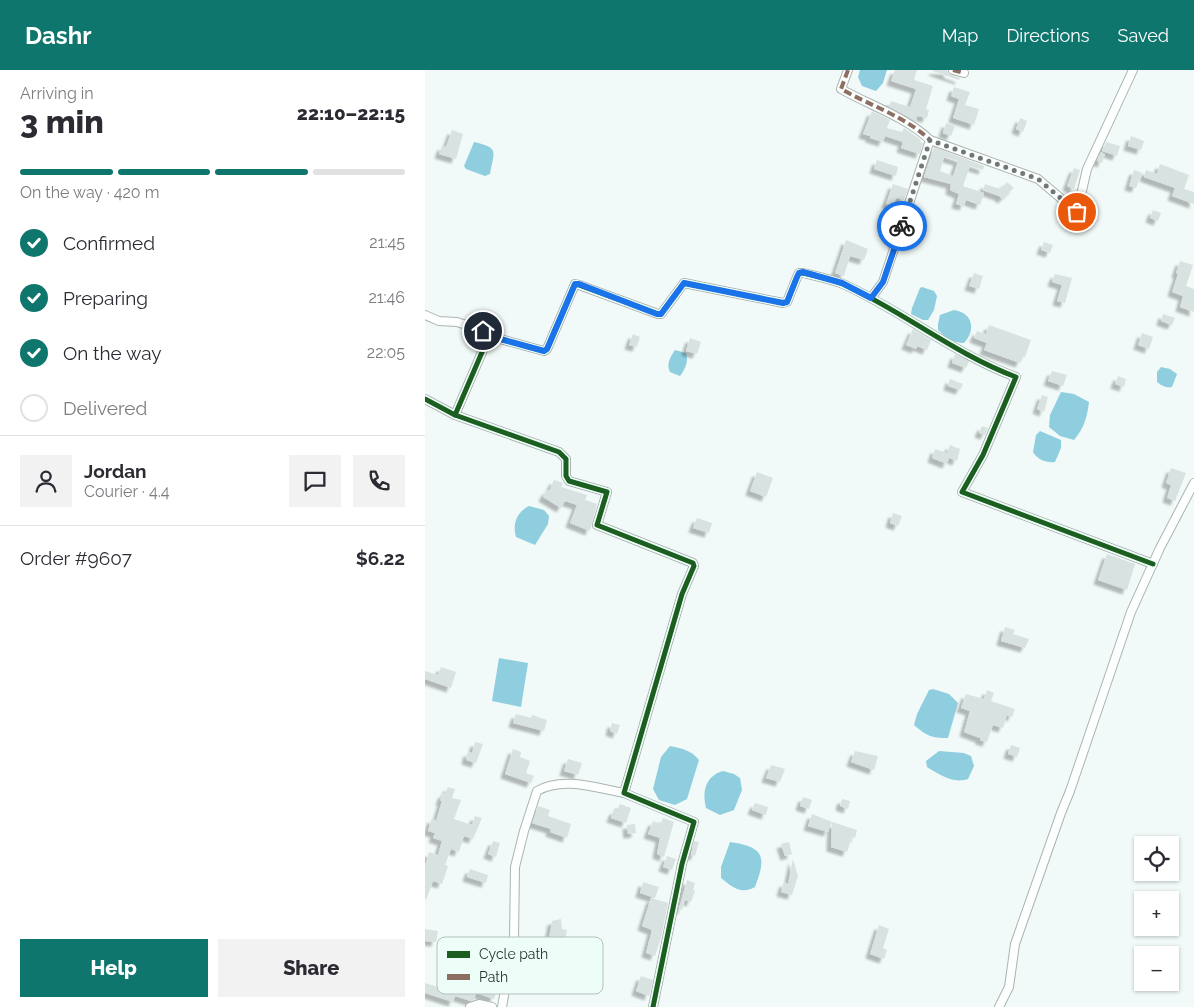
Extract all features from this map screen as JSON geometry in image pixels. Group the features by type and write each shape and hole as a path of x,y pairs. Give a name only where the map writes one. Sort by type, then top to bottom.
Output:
{"street":[{"path":"848,70 841,89 863,102 917,127 930,140 1038,179 1077,212 1087,169 1133,70"},
{"path":"953,70 964,74"},
{"path":"871,298 883,282 930,140"},
{"path":"425,315 439,321 457,322 483,331 489,336 544,351 547,349 575,284 661,314 684,283 783,303 787,302 799,273 803,272 842,283 992,368 1016,377 983,455 962,492 1153,564"},
{"path":"455,415 489,336"},
{"path":"425,399 455,415 559,452 566,459 566,476 569,481 607,492 597,525 693,563 694,566 682,594 624,793"},
{"path":"999,1007 1009,987 1015,944 1131,612 1194,483"},
{"path":"514,937 515,866 537,791 557,784 576,784 624,793 693,822 682,864 653,1007"},
{"path":"502,1007 505,994"},
{"path":"470,1007 479,1004 491,1007"}],"water":[{"path":"860,70 887,70 883,83 876,91 862,86 858,77"},
{"path":"474,142 492,149 494,155 490,174 485,176 466,169 464,166"},
{"path":"922,287 934,291 937,296 934,310 928,320 923,320 911,314"},
{"path":"954,310 969,318 971,323 970,333 964,343 950,340 938,330 940,315"},
{"path":"675,350 686,353 687,356 686,365 680,376 670,372 668,366"},
{"path":"1161,367 1170,369 1177,374 1172,387 1164,386 1157,382 1157,372"},
{"path":"1061,392 1074,394 1089,402 1085,422 1074,440 1060,436 1049,427 1050,415"},
{"path":"1040,431 1061,440 1061,448 1055,462 1043,460 1033,452 1036,435"},
{"path":"529,506 544,510 549,516 548,524 535,545 516,537 515,532 515,523 519,515"},
{"path":"499,658 528,663 521,707 492,701"},
{"path":"933,689 949,694 958,703 948,738 929,736 914,725 917,714 929,690"},
{"path":"670,746 690,752 699,760 687,799 675,805 659,800 653,789 661,757"},
{"path":"939,751 964,753 971,756 974,766 968,779 952,780 927,767 926,761"},
{"path":"723,771 740,778 742,790 734,810 720,815 706,808 704,796 706,785 712,777"},
{"path":"730,842 750,847 760,855 761,868 755,887 745,890 737,889 721,878 721,867"}],"building":[{"path":"895,70 917,70 914,80 933,86 926,109 929,110 927,118 917,116 916,122 889,107 891,101 910,107 916,89 891,81"},
{"path":"933,70 947,70 949,74 960,78 959,80"},
{"path":"954,87 970,92 965,105 979,109 974,125 953,118 959,99 951,96"},
{"path":"872,111 890,120 887,128 902,132 904,128 921,140 920,142 923,143 920,154 901,148 903,142 885,136 883,142 863,134"},
{"path":"1020,118 1027,121 1023,132 1016,129"},
{"path":"946,123 955,126 951,136 943,133"},
{"path":"452,130 463,134 456,159 439,154 442,146 446,147"},
{"path":"1131,136 1144,141 1141,150 1128,146"},
{"path":"1106,142 1120,146 1117,156 1102,151"},
{"path":"934,147 984,166 983,170 970,166 963,186 984,193 980,205 966,200 964,206 956,204 959,194 950,190 951,184 924,177","holes":["944,157 958,161 953,176 940,171"]},
{"path":"1101,152 1105,154 1102,163 1097,161"},
{"path":"877,160 898,167 896,176 874,169"},
{"path":"1160,164 1189,175 1184,189 1194,192 1194,204 1172,196 1175,188 1144,177 1146,170 1157,174"},
{"path":"1074,168 1080,170 1074,189 1067,186"},
{"path":"1134,170 1142,173 1136,188 1129,186"},
{"path":"1007,182 1014,188 1002,199 983,190 985,184 1000,189"},
{"path":"893,184 908,189 904,200 896,198 893,206 886,204"},
{"path":"1153,210 1161,213 1158,221 1150,218"},
{"path":"846,240 868,249 864,260 850,256 844,276 835,273"},
{"path":"1044,242 1053,245 1050,253 1041,250"},
{"path":"1180,261 1193,265 1186,286 1194,289 1194,312 1180,307 1183,296 1172,292"},
{"path":"974,273 983,276 979,289 969,286"},
{"path":"1055,274 1072,278 1065,303 1057,301 1062,285 1052,282"},
{"path":"1163,314 1175,318 1172,325 1161,321"},
{"path":"989,325 1031,340 1025,357 1023,356 1020,363 984,350 987,343 974,338 977,331 986,334"},
{"path":"913,329 931,340 927,350 917,346 916,349 906,345"},
{"path":"1142,333 1153,337 1149,349 1138,345"},
{"path":"633,334 640,337 637,347 629,345"},
{"path":"690,338 701,342 697,354 686,351"},
{"path":"955,354 969,361 966,368 952,363"},
{"path":"1052,371 1067,375 1063,386 1048,381"},
{"path":"1118,376 1126,379 1124,387 1115,384"},
{"path":"950,379 963,384 960,390 948,386"},
{"path":"1042,395 1048,397 1044,412 1037,409"},
{"path":"982,426 988,428 985,435 979,433"},
{"path":"950,445 960,449 957,461 949,458 947,464 932,458 935,449 947,453"},
{"path":"1171,468 1186,473 1175,501 1167,498 1171,485 1166,483"},
{"path":"757,472 773,478 766,497 750,491"},
{"path":"554,480 563,483 561,487 587,495 585,500 597,504 590,531 570,523 577,505 565,501 561,508 543,497 547,490 549,491"},
{"path":"893,513 902,516 898,526 890,523"},
{"path":"697,518 712,523 709,533 693,528"},
{"path":"1107,554 1135,564 1127,590 1098,580"},
{"path":"1005,627 1015,630 1013,634 1029,639 1025,648 1001,641"},
{"path":"441,667 456,672 451,688 425,679 425,671 438,675"},
{"path":"987,690 994,693 991,701 1015,709 1012,717 1007,715 1003,728 993,725 987,742 964,732 970,711 961,708 966,694 984,699"},
{"path":"516,714 531,718 532,715 547,720 544,731 513,723"},
{"path":"612,723 620,725 617,734 610,731"},
{"path":"475,742 483,744 476,763 466,760 468,752 472,753"},
{"path":"1011,745 1020,748 1017,757 1008,754"},
{"path":"513,749 521,752 520,757 530,761 526,773 534,776 531,783 505,774"},
{"path":"855,751 878,756 874,770 851,762"},
{"path":"568,759 582,763 578,775 564,771"},
{"path":"771,765 785,769 780,782 766,778"},
{"path":"448,787 455,789 452,798 461,800 454,819 472,825 475,816 482,818 473,839 464,836 459,852 451,849 445,865 448,866 442,884 433,881 426,900 425,866 429,852 438,855 442,841 433,838 435,833 428,831 432,818 436,821 442,801 440,801"},
{"path":"803,797 812,800 809,809 800,806"},
{"path":"842,799 850,801 848,809 840,806"},
{"path":"755,803 768,807 766,815 752,810"},
{"path":"620,804 631,808 626,823 611,818 614,810 617,811"},
{"path":"538,806 550,810 548,816 571,824 567,838 550,832 551,829 532,823"},
{"path":"812,814 832,822 828,832 808,826"},
{"path":"663,818 674,822 664,857 657,854 660,838 648,834 653,821 661,824"},
{"path":"832,822 857,830 855,838 852,837 847,852 831,847"},
{"path":"635,824 636,833 628,834 627,825"},
{"path":"493,841 500,843 496,857 488,854"},
{"path":"694,841 699,842 695,856 691,855"},
{"path":"789,842 792,854 785,856 781,844"},
{"path":"667,856 676,859 672,870 663,867"},
{"path":"793,859 798,876 792,895 781,892 784,882 788,884"},
{"path":"470,869 488,875 486,883 467,877"},
{"path":"687,880 695,883 693,890 695,891 691,902 685,900 682,910 679,909"},
{"path":"643,882 659,887 655,898 640,893"},
{"path":"651,898 668,903 661,938 655,956 646,953 652,930 642,926"},
{"path":"561,919 562,929 567,930 566,937 549,937 552,921"},
{"path":"879,925 889,929 883,948 887,950 884,959 870,954"},
{"path":"425,929 438,931 436,942 425,941"},
{"path":"641,976 653,980 649,996 636,991"},
{"path":"425,983 437,987 437,994 476,994 474,1000 471,1001 455,996 453,1002 425,993"},
{"path":"479,994 496,994 494,999"}],"marked path":[{"path":"848,70 841,89 899,118 930,140"},
{"path":"953,70 964,73"}],"cycle path":[{"path":"455,415 489,336 544,351 547,349 575,284 661,314 684,283 783,303 787,302 799,273 803,273 843,284 887,307 971,357 1016,377 983,455 962,492 1153,564"},
{"path":"425,399 455,415 559,452 566,459 566,476 569,481 607,492 597,525 693,563 694,566 682,594 624,793 694,822 682,864 653,1007"}],"way so far":[{"path":"902,226 930,140 1038,179 1077,212"}],"route":[{"path":"483,331 489,336 544,351 547,349 572,287 575,284 657,314 661,314 684,283 783,303 787,302 790,299 799,273 803,272 842,283 871,298 883,282 902,226"}]}
